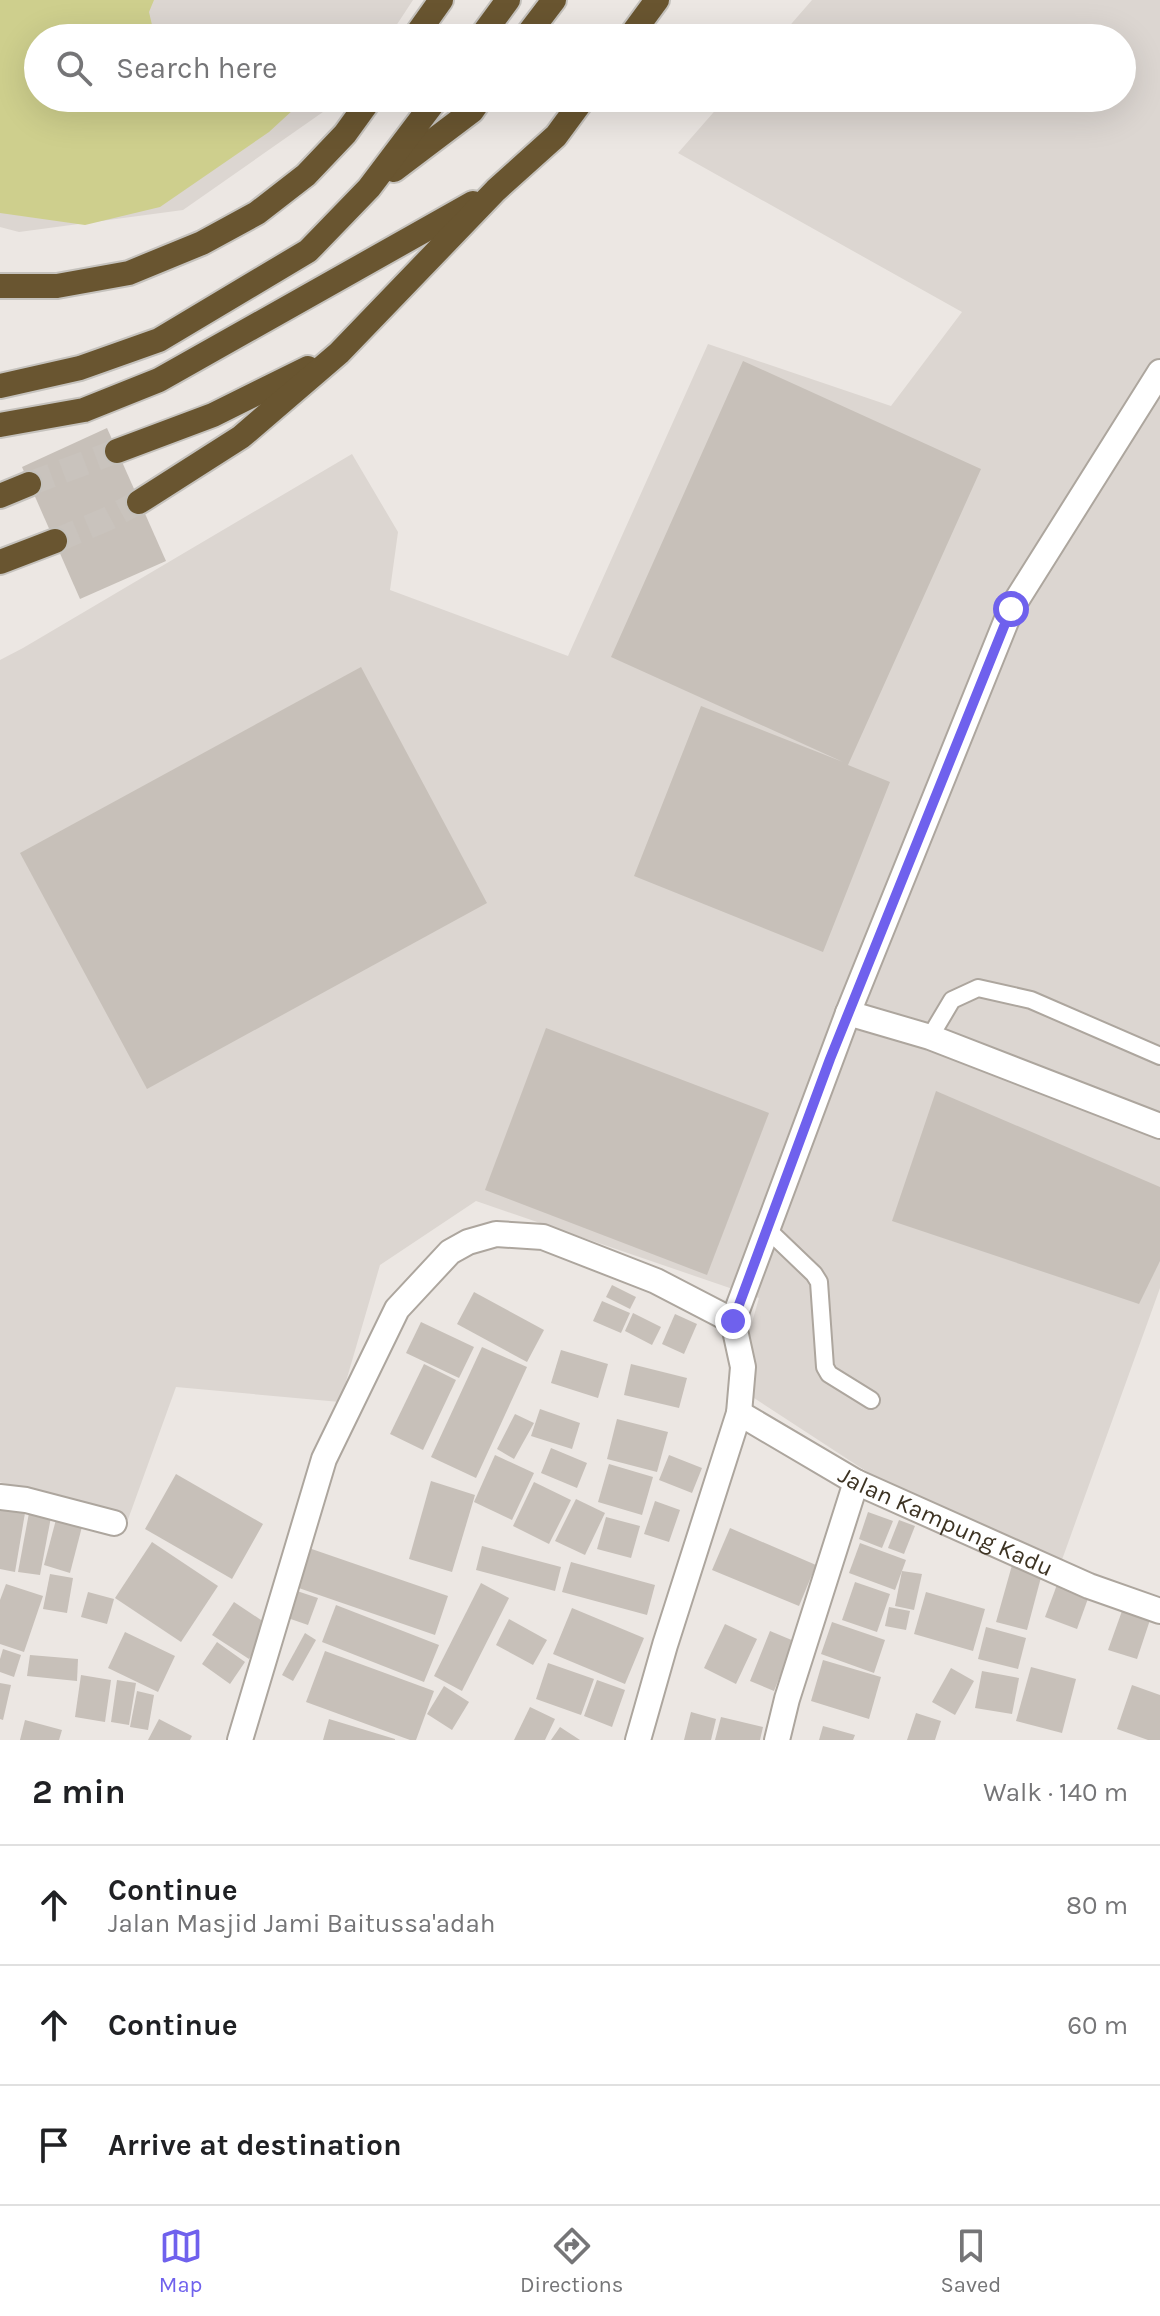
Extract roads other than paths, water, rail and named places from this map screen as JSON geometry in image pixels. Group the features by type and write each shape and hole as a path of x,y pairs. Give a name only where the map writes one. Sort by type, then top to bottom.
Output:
{"highway":[{"path":"424,24 441,0"},
{"path":"490,24 508,0"},
{"path":"536,24 554,0"},
{"path":"639,24 657,0"},
{"path":"0,286 57,286 129,273 202,243 257,213 306,175 345,134 361,112"},
{"path":"0,386 80,368 159,340 308,251 369,188 426,112"},
{"path":"369,188 471,112"},
{"path":"139,502 241,437 339,353 496,190 556,136 574,112"},
{"path":"0,425 84,410 159,380 496,190"},
{"path":"117,451 213,415 339,353"},
{"path":"0,496 29,484"},
{"path":"0,562 55,541"}],"street":[{"path":"638,1740 739,1413 743,1367 733,1321 848,1013 1011,609 1160,372"},
{"path":"848,1013 930,1037 1160,1126"},
{"path":"240,1740 324,1459 397,1309 450,1252 468,1242 496,1234 543,1237 656,1281 733,1321"},
{"name":"Jalan Kampung Kadu","path":"739,1413 856,1482 1089,1586 1160,1611"},
{"path":"777,1740 787,1699 856,1482"},
{"path":"0,1497 26,1500 114,1523"}],"lane":[{"path":"930,1037 952,1000 978,988 1031,1000 1160,1056"},
{"path":"767,1229 819,1282 825,1367 829,1374 871,1400"}],"tunnel":[{"path":"29,484 117,451"},
{"path":"55,541 139,502"}]}
